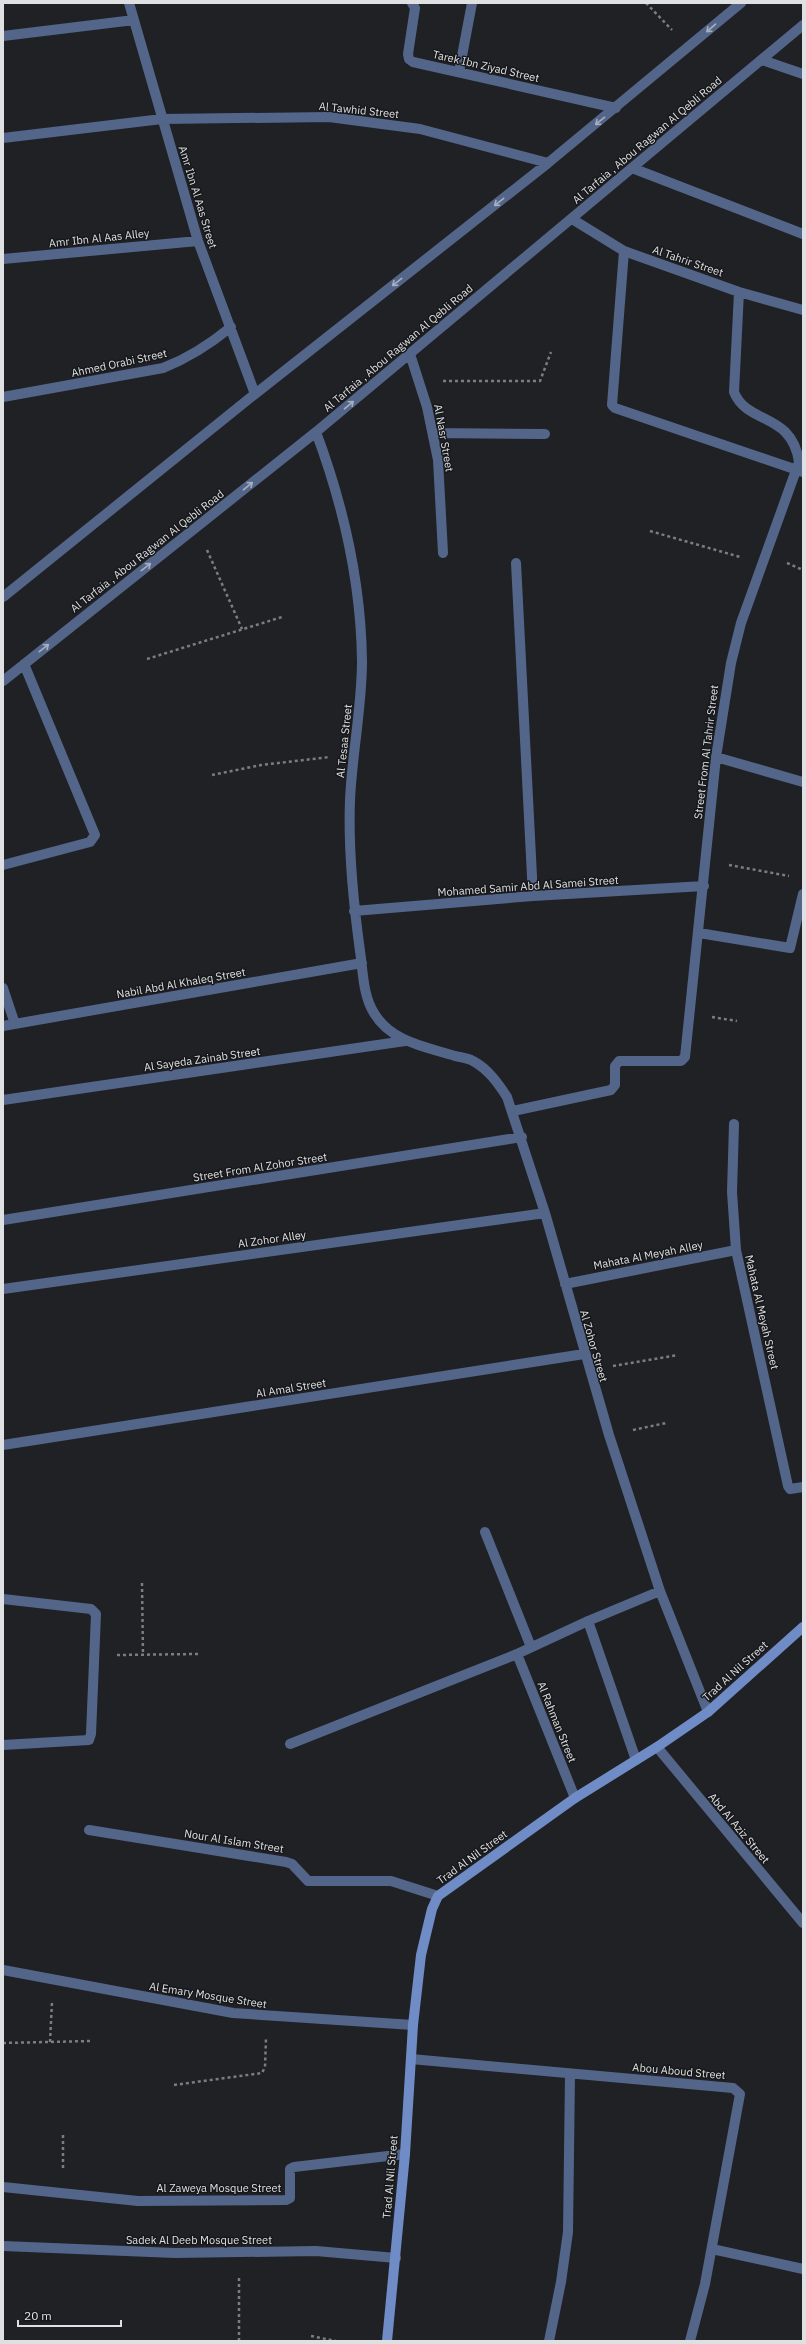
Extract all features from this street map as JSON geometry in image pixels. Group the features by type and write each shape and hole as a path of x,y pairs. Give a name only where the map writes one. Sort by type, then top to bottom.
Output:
{"street":[{"name":"Amr Ibn Al Aas Street","path":"129,3 198,241 255,394"},
{"name":"Tarek Ibn Ziyad Street","path":"412,3 415,8 409,59 413,62 616,108"},
{"path":"459,72 472,3"},
{"path":"3,597 255,394 548,163 689,48 741,3"},
{"path":"3,36 134,20"},
{"name":"Al Tarfaia , Abou Ragwan Al Qebli Road","path":"3,681 316,432 803,25"},
{"path":"762,60 803,74"},
{"name":"Al Tawhid Street","path":"3,138 162,119 298,116 359,120 420,129 548,163"},
{"path":"632,168 803,234"},
{"name":"Al Tahrir Street","path":"572,219 624,251 739,292 803,310"},
{"name":"Amr Ibn Al Aas Alley","path":"3,260 198,241"},
{"path":"624,251 612,405 615,408 800,471"},
{"name":"Street From Al Tahrir Street","path":"513,1110 611,1090 615,1085 615,1066 619,1061 683,1060 699,933 716,757 731,663 741,623 800,471 798,454 794,442 787,433 778,425 741,404 734,392 739,292"},
{"name":"Ahmed Orabi Street","path":"3,397 163,368 185,360 205,348 231,327"},
{"name":"Al Nasr Street","path":"410,354 420,381 438,460 443,553"},
{"name":"Al Tesaa Street","path":"316,432 339,499 355,568 360,615 362,662 349,840 354,911 368,1000 374,1013 388,1030 405,1041"},
{"path":"433,433 545,434"},
{"path":"516,563 533,896"},
{"path":"3,865 90,842 95,835 24,664"},
{"path":"716,757 803,782"},
{"name":"Mohamed Samir Abd Al Samei Street","path":"354,911 533,896 704,886"},
{"path":"699,933 790,948 803,894"},
{"name":"Nabil Abd Al Khaleq Street","path":"3,1026 362,963"},
{"path":"3,988 15,1024"},
{"name":"Al Zohor Street","path":"405,1041 473,1061 498,1083 513,1110 545,1212 584,1354 609,1435 660,1591 708,1712"},
{"name":"Al Sayeda Zainab Street","path":"3,1100 405,1041"},
{"name":"Mahata Al Meyah Street","path":"734,1124 732,1192 736,1250 788,1486 790,1489 803,1487"},
{"name":"Street From Al Zohor Street","path":"3,1220 522,1138"},
{"name":"Al Zohor Alley","path":"3,1289 545,1212"},
{"name":"Mahata Al Meyah Alley","path":"565,1284 736,1250"},
{"name":"Al Amal Street","path":"3,1445 584,1354"},
{"path":"485,1532 531,1648"},
{"path":"290,1744 517,1654 588,1620 660,1591"},
{"path":"3,1599 94,1611 91,1734 89,1740 3,1745"},
{"path":"588,1620 636,1760"},
{"name":"Trad Al Nil Street","path":"387,2341 405,2154 413,2024 421,1955 432,1909 438,1896 575,1798 657,1747 708,1712 803,1627"},
{"name":"Al Rahman Street","path":"517,1654 575,1798"},
{"name":"Abd Al Aziz Street","path":"657,1747 803,1923"},
{"name":"Nour Al Islam Street","path":"89,1830 286,1862 292,1864 308,1881 391,1881 438,1896"},
{"name":"Al Emary Mosque Street","path":"3,1970 190,2007 266,2016 413,2024"},
{"name":"Abou Aboud Street","path":"411,2060 733,2088 740,2094 712,2249 690,2341"},
{"path":"549,2341 561,2282 568,2232 570,2074"},
{"name":"Al Zaweya Mosque Street","path":"3,2187 138,2201 286,2200 290,2198 290,2169 294,2167 405,2154"},
{"name":"Sadek Al Deeb Mosque Street","path":"3,2246 175,2253 316,2251 396,2258"},
{"path":"712,2249 803,2269"}],"path":[{"path":"646,3 689,48"},
{"path":"420,381 540,380 551,352"},
{"path":"197,527 242,629"},
{"path":"650,531 763,564"},
{"path":"147,659 282,617"},
{"path":"212,775 276,763 354,756"},
{"path":"706,861 796,878"},
{"path":"589,1370 678,1355"},
{"path":"609,1435 666,1423"},
{"path":"142,1583 143,1656 198,1654"},
{"path":"50,2042 53,1980"},
{"path":"174,2085 262,2073 265,2068 266,2016"},
{"path":"3,2044 91,2041"},
{"path":"63,2134 63,2194"},
{"path":"239,2252 239,2341"},
{"path":"311,2336 336,2341"}]}
